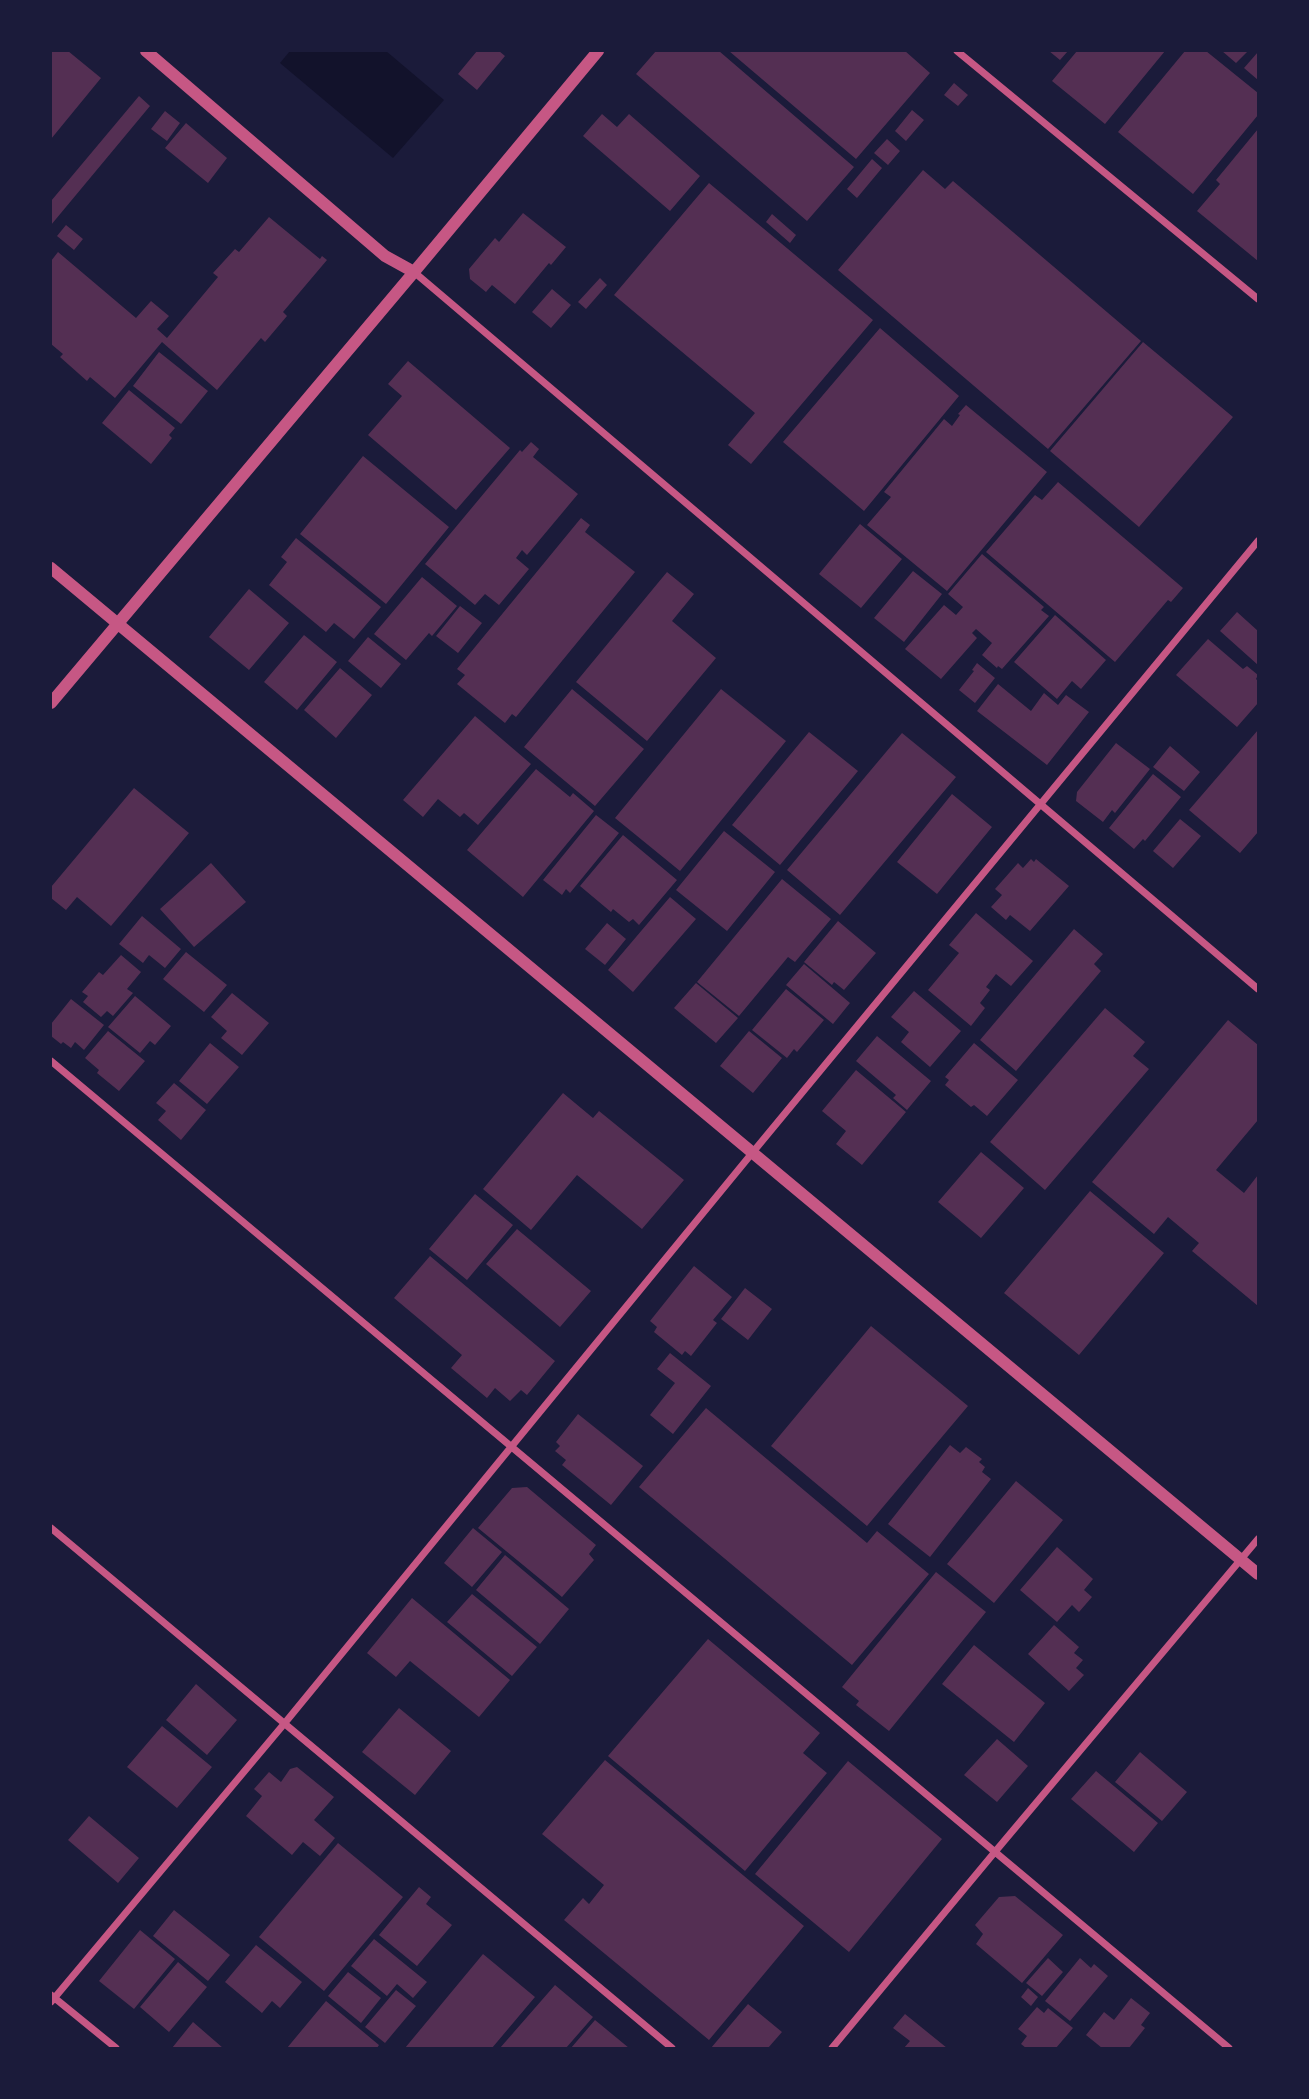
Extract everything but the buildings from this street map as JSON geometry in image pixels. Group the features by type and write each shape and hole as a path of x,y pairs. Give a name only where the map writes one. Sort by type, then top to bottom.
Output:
{"street":[{"path":"146,51 385,256 414,272 1258,989"},
{"path":"51,703 598,51"},
{"path":"957,51 1258,299"},
{"path":"116,2048 52,1998 284,1724 752,1152 1258,541"},
{"path":"51,568 1258,1574"},
{"path":"51,1060 1229,2048"},
{"path":"51,1528 672,2048"},
{"path":"832,2048 1258,1539"}],"shaded area":[{"path":"290,51 386,51 444,100 393,158 280,63"}]}
